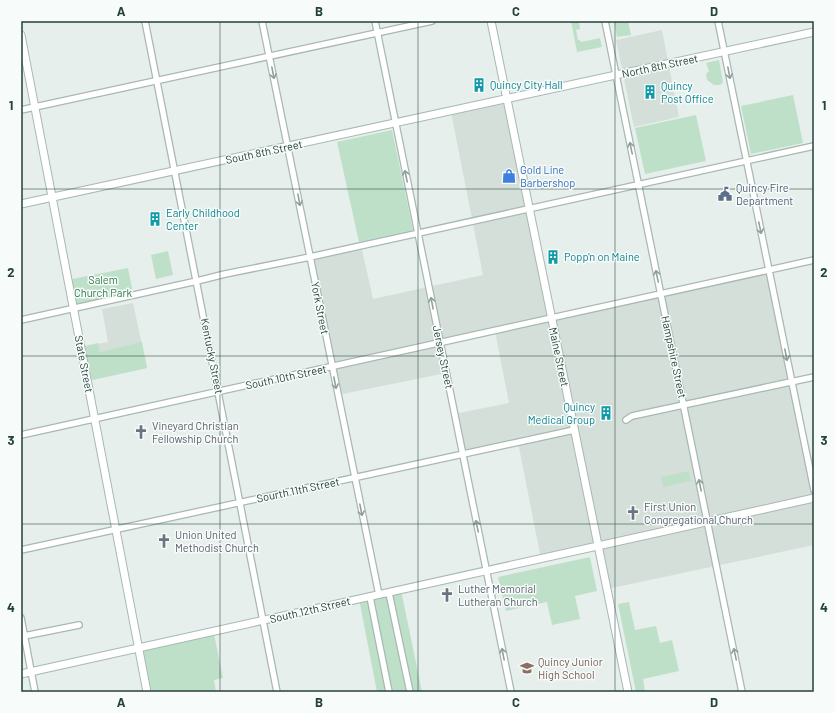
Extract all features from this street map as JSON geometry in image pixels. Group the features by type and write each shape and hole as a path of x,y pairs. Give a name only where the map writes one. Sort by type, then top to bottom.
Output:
{"street":[{"name":"Kentucky Street","path":"146,21 156,80 219,392 277,692"},
{"name":"York Street","path":"262,21 379,595"},
{"name":"Jersey Street","path":"375,21 511,692"},
{"path":"21,110 432,21"},
{"name":"Maine Street","path":"490,21 628,692"},
{"name":"Hampshire Street","path":"605,21 742,692"},
{"path":"718,21 814,490"},
{"name":"North 8th Street","path":"507,99 814,32"},
{"name":"State Street","path":"21,35 148,692"},
{"name":"South 8th Street","path":"21,204 507,99"},
{"path":"21,320 225,274 310,257 814,146"},
{"name":"South 10th Street","path":"21,435 814,260"},
{"path":"626,420 632,416 814,377"},
{"name":"Sourth 11th Street","path":"21,550 574,430"},
{"name":"South 12th Street","path":"21,674 814,498"},
{"path":"390,593 410,692"},
{"path":"370,597 389,692"},
{"path":"21,618 35,692"},
{"path":"24,636 79,624"}],"shaded area":[{"path":"662,30 679,117 634,127 616,40"},
{"path":"507,99 551,318 769,270 814,490 814,545 607,589 598,547 541,559 518,442 462,454 454,414 509,403 495,331 440,343 446,373 338,395 310,257 361,245 373,299 483,275 451,112"},
{"path":"133,303 147,368 92,380 85,346 108,342 102,309"}],"green space":[{"path":"571,21 579,21 580,29 576,30 578,40 581,42 600,38 602,47 577,52"},
{"path":"614,21 628,21 631,35 617,37"},
{"path":"719,60 723,82 720,85 714,85 707,80 706,74 709,71 706,63"},
{"path":"793,95 803,143 751,154 741,106"},
{"path":"696,115 706,161 645,174 635,128"},
{"path":"392,130 413,230 359,242 337,142"},
{"path":"168,251 173,275 156,279 151,255"},
{"name":"Salem Church Park","path":"128,268 133,293 77,304 72,279"},
{"path":"142,342 147,368 92,380 85,346 98,343 100,352"},
{"path":"689,471 691,481 663,487 661,477"},
{"path":"590,557 597,591 575,596 580,619 552,625 547,602 506,611 498,577"},
{"path":"401,590 422,692 377,692 359,599"},
{"path":"629,602 635,630 656,626 660,643 672,640 679,671 643,679 645,692 636,692 618,604"},
{"path":"214,634 223,678 214,680 216,692 149,692 140,649"}],"place":[{"name":"Quincy City Hall","path":"479,85"},
{"name":"Quincy Post Office","path":"650,92"},
{"name":"Gold Line Barbershop","path":"509,176"},
{"name":"Quincy Fire Department","path":"725,194"},
{"name":"Early Childhood Center","path":"155,219"},
{"name":"Popp'n on Maine","path":"553,257"},
{"name":"Quincy Medical Group","path":"606,413"},
{"name":"Vineyard Christian Fellowship Church","path":"141,432"},
{"name":"First Union Congregational Church","path":"633,513"},
{"name":"Union United Methodist Church","path":"164,541"},
{"name":"Luther Memorial Lutheran Church","path":"447,595"},
{"name":"Quincy Junior High School","path":"527,668"}]}
